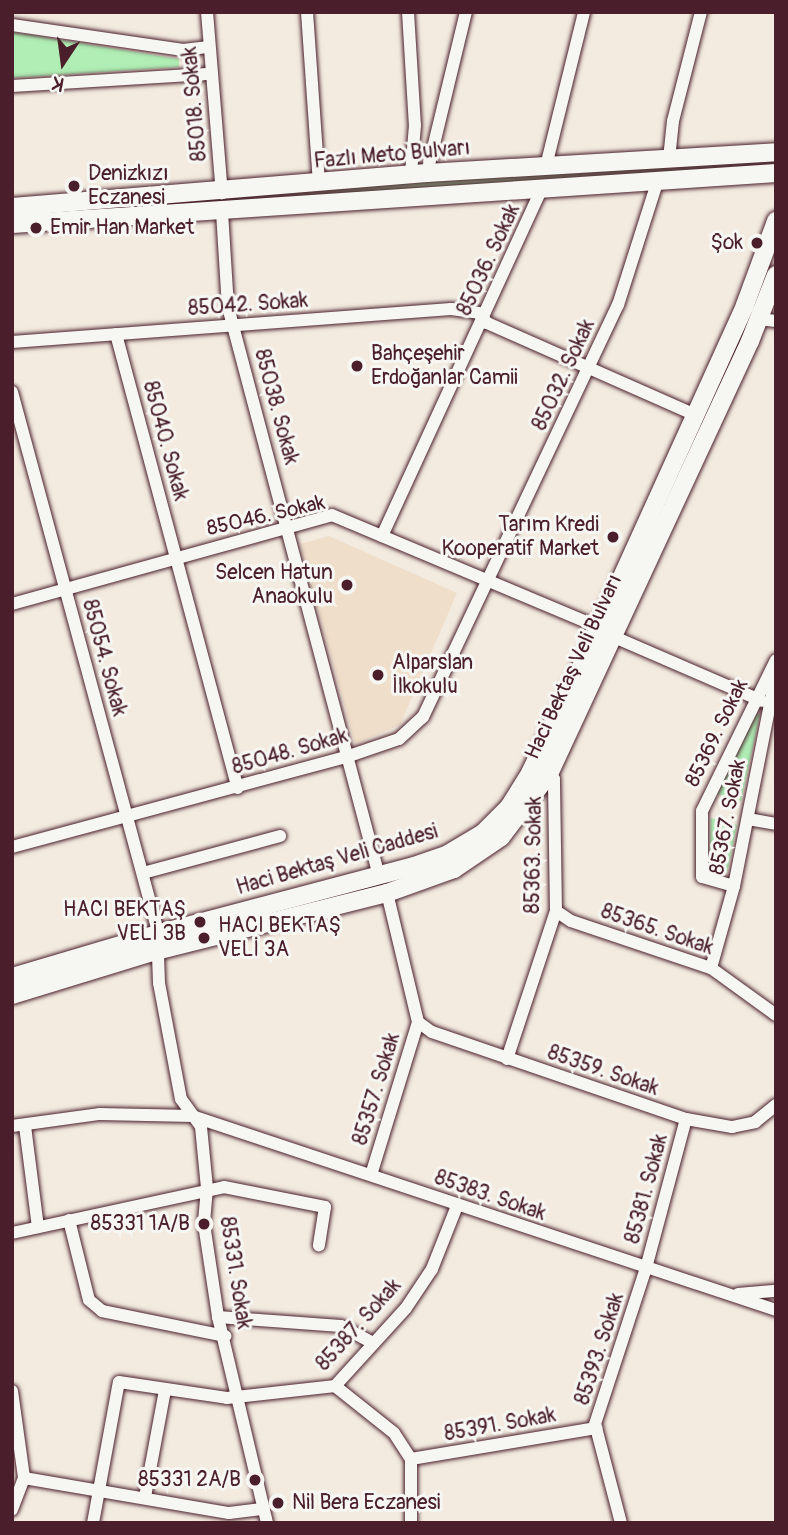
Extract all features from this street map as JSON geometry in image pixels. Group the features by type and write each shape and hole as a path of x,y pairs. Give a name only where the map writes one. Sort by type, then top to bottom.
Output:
{"main road":[{"name":"Fazlı Meto Bulvarı","path":"12,207 222,193 419,174 776,152"},
{"path":"12,224 541,191 776,173"},
{"name":"Haci Bektaş Veli Bulvarı","path":"387,893 454,869 501,837 549,774 696,415 745,305 776,221"},
{"name":"Haci Bektaş Veli Bulvarı","path":"607,632 767,320 776,275"},
{"name":"Haci Bektaş Veli Caddesi","path":"12,995 157,942 449,854 483,833 509,807 607,632"},
{"name":"Haci Bektaş Veli Caddesi","path":"12,978 157,942 387,893"}],"street":[{"name":"85018. Sokak","path":"207,12 222,193"},
{"path":"307,12 319,184"},
{"path":"408,12 419,174"},
{"path":"419,174 466,12"},
{"path":"546,166 584,12"},
{"path":"669,159 673,121 701,12"},
{"path":"12,25 183,50 209,47"},
{"path":"12,86 211,74"},
{"name":"85032. Sokak","path":"489,580 588,368 639,249 658,180"},
{"name":"85036. Sokak","path":"382,536 541,191"},
{"name":"85038. Sokak","path":"222,212 228,307 379,876"},
{"name":"85042. Sokak","path":"12,342 451,309 479,313 483,318 588,368 696,415"},
{"name":"85040. Sokak","path":"116,334 238,788"},
{"name":"85054. Sokak","path":"12,393 142,873 157,942"},
{"name":"85046. Sokak","path":"12,604 332,516 489,580 769,704"},
{"name":"85048. Sokak","path":"12,847 238,788 399,739 423,717 489,580"},
{"name":"85369. Sokak","path":"734,886 702,877 702,811 754,698 776,660"},
{"name":"85367. Sokak","path":"711,968 734,886 776,673"},
{"name":"85363. Sokak","path":"507,1059 556,911 554,779 549,774"},
{"path":"748,819 776,824"},
{"path":"142,873 280,836"},
{"name":"85357. Sokak","path":"371,1175 418,1022 387,893"},
{"name":"85365. Sokak","path":"556,911 571,921 711,968 776,1015"},
{"name":"85331. Sokak","path":"157,942 181,1099 201,1127 208,1188 204,1223 218,1317 225,1336 267,1523"},
{"name":"85359. Sokak","path":"418,1022 432,1032 686,1119 732,1127 755,1122 776,1105"},
{"name":"85383. Sokak","path":"19,1126 100,1114 192,1116 776,1310"},
{"name":"85381. Sokak","path":"646,1268 686,1119"},
{"path":"19,1126 38,1227"},
{"path":"12,1233 208,1188 245,1190 325,1207 319,1246"},
{"name":"85387. Sokak","path":"100,1488 119,1382 237,1398 335,1386 406,1308 432,1269 457,1206"},
{"path":"69,1220 89,1300 102,1311 225,1336"},
{"name":"85393. Sokak","path":"621,1523 596,1429 646,1268"},
{"path":"734,1294 776,1292"},
{"path":"218,1317 341,1326 373,1343"},
{"path":"335,1386 394,1433 411,1459 411,1523"},
{"path":"145,1497 164,1390"},
{"path":"12,1391 24,1478 12,1510"},
{"name":"85391. Sokak","path":"411,1459 596,1429"},
{"path":"24,1478 100,1488 229,1513 264,1509"},
{"path":"93,1523 100,1488"}],"shaded area":[{"name":"Alparslan İlkokulu","path":"329,536 457,593 400,725 355,744 300,544"}],"green space":[{"path":"12,32 179,59 179,67 12,78"},
{"path":"776,160 776,167 12,217 12,213 437,179"},
{"path":"755,713 760,714 741,801 717,794"},
{"path":"711,818 737,825 727,873 709,869"}],"place":[{"name":"Denizkızı Eczanesi","path":"74,186"},
{"name":"Emir Han Market","path":"36,228"},
{"name":"Şok","path":"757,243"},
{"name":"Bahçeşehir Erdoğanlar Camii","path":"357,366"},
{"name":"Tarım Kredi Kooperatif Market","path":"613,537"},
{"name":"Selcen Hatun Anaokulu","path":"347,585"},
{"name":"Alparslan İlkokulu","path":"378,675"},
{"name":"HACI BEKTAŞ VELİ 3B","path":"200,922"},
{"name":"HACI BEKTAŞ VELİ 3A","path":"204,938"},
{"name":"85331 1A/B","path":"204,1224"},
{"name":"85331 2A/B","path":"255,1480"},
{"name":"Nil Bera Eczanesi","path":"278,1503"}]}
